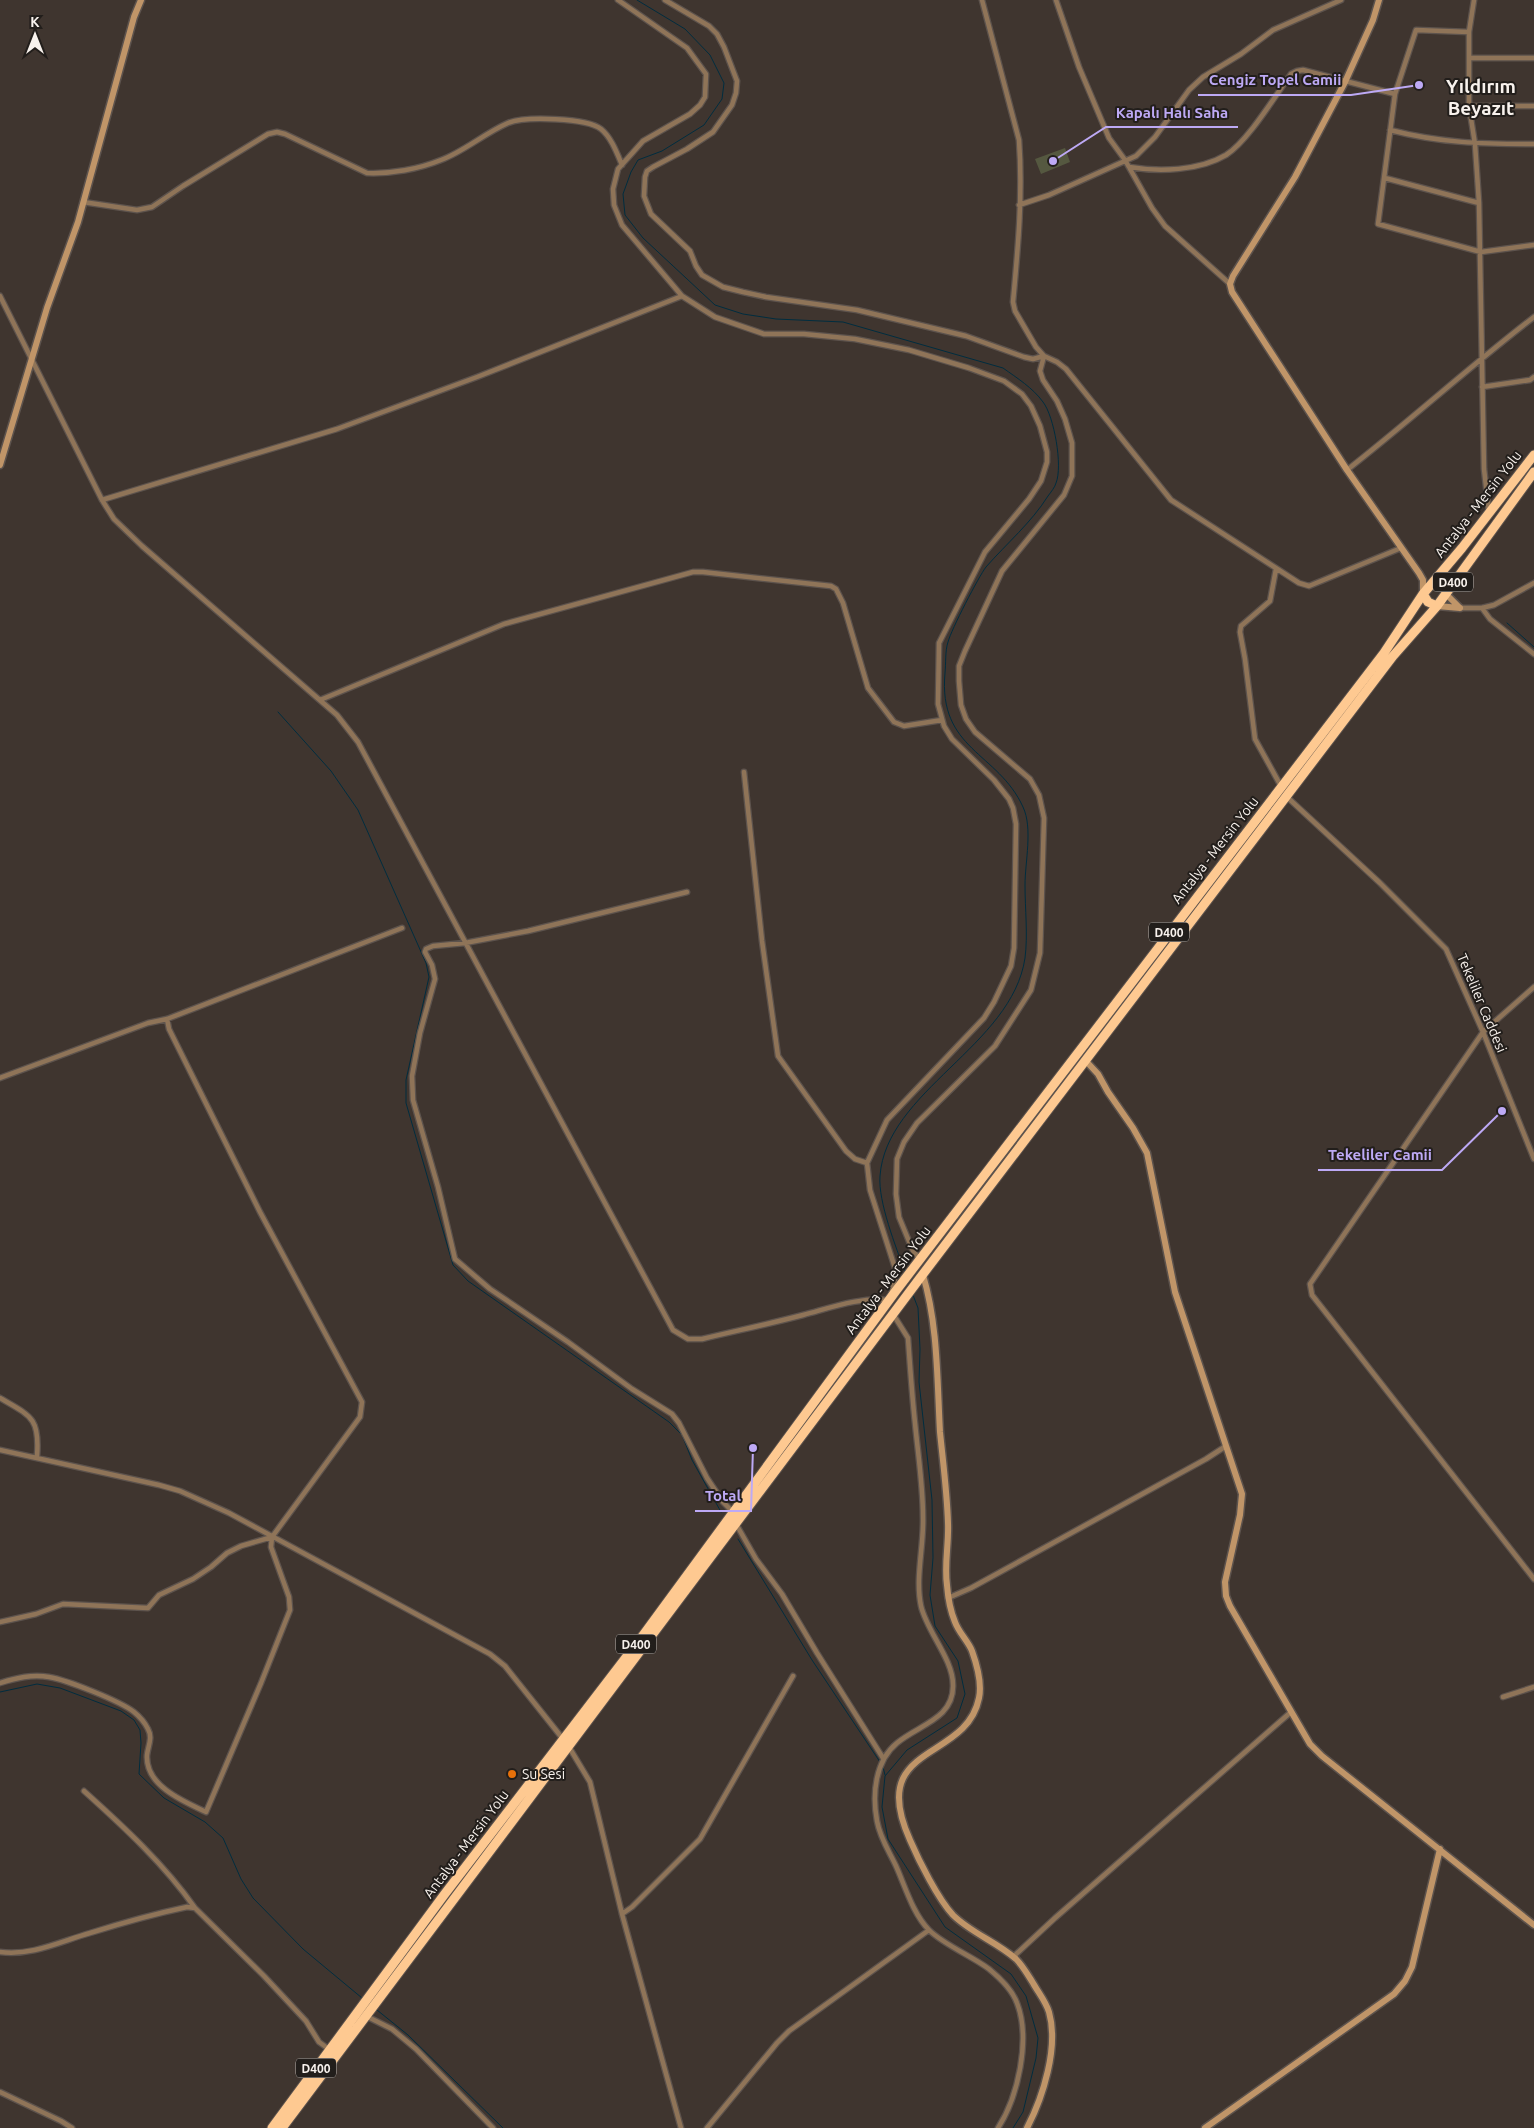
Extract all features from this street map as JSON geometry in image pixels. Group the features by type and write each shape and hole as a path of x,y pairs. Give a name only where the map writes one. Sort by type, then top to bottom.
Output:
{"highway":[{"name":"Antalya - Mersin Yolu","path":"566,1743 913,1268 1161,942 1282,788 1384,652 1423,594 1490,513 1534,455"},
{"name":"Antalya - Mersin Yolu","path":"282,2128 376,1995 566,1743 736,1524 921,1276 1393,656 1437,606 1534,472"},
{"path":"1434,581 1442,585 1446,593"},
{"path":"1423,594 1428,602 1437,606"},
{"name":"Antalya - Mersin Yolu","path":"272,2128 330,2050 365,2012"}],"street":[{"path":"0,465 47,308 83,202 134,17 141,0"},
{"path":"0,296 102,500 114,519 142,546 338,715 358,742 673,1330 688,1339 702,1339 805,1314 849,1301 892,1296 895,1268 870,1190 867,1163 887,1120 984,1018 994,1002 1011,966 1014,948 1013,902 1017,839 1013,808 1009,799 994,780 952,739 942,720 938,704 939,643 985,552 1029,500 1041,481 1047,452 1040,426 1031,406 1022,394 1004,380 909,350 855,339 804,334 764,334 715,317 682,296 622,225 617,215 613,189 616,174 643,142 690,114 700,105 705,97 706,74 687,48 618,0"},
{"path":"665,0 709,26 717,34 737,81 732,105 713,132 687,149 653,167 645,177 644,196 650,214 690,251 702,275 723,286 742,292 857,310 966,336 1024,358 1033,359 1044,356"},
{"path":"982,0 1018,140 1020,205 1013,302 1015,311 1036,347 1044,356 1057,362 1066,370 1171,500 1299,583 1309,586 1402,548"},
{"path":"1056,0 1079,67 1109,138 1125,160 1152,208 1165,226 1230,284 1232,292 1347,470 1419,573 1423,580 1423,594"},
{"path":"1020,205 1136,156 1147,146 1189,90 1203,77 1241,54 1272,30 1342,0"},
{"path":"1230,284 1233,276 1295,177 1345,82 1373,20 1379,0"},
{"path":"1470,0 1474,0 1469,32 1469,106 1475,144 1479,203 1484,469 1490,513"},
{"path":"1469,32 1416,30 1396,94 1378,224 1481,252 1534,245"},
{"path":"1470,58 1534,58"},
{"path":"1128,167 1144,169 1179,168 1202,164 1226,154 1244,138 1291,74 1297,71 1302,70 1396,94"},
{"path":"1469,106 1534,106"},
{"path":"83,202 137,210 152,208 183,186 259,139 277,132 367,173 379,174 400,171 444,159 510,122 525,119 561,119 599,127 606,133 622,165"},
{"path":"1390,130 1424,139 1475,144 1534,144"},
{"path":"1385,178 1479,203"},
{"path":"102,500 337,429 477,377 682,296"},
{"path":"1347,470 1404,426 1483,356 1534,317"},
{"path":"920,1259 912,1251 899,1217 896,1194 897,1159 904,1142 917,1123 995,1046 1016,1016 1031,990 1040,953 1044,818 1039,795 1030,779 975,732 966,719 961,706 959,666 1002,572 1064,495 1072,476 1072,443 1061,410 1043,380 1040,371 1044,356"},
{"path":"1482,387 1530,380 1534,377"},
{"path":"1276,569 1270,601 1241,626 1240,632 1246,659 1255,739 1282,788"},
{"path":"320,700 504,624 693,572 704,572 831,586 836,589 868,688 894,722 904,726 942,720"},
{"path":"1419,573 1434,581"},
{"path":"1437,606 1482,608 1494,605 1534,583"},
{"path":"1446,593 1460,608"},
{"path":"1482,608 1490,618 1534,654"},
{"path":"744,772 762,941 778,1056 846,1151 855,1159 867,1163"},
{"name":"Tekeliler Caddesi","path":"1287,797 1440,941 1450,956 1483,1032 1534,1159"},
{"path":"688,892 528,931 465,944 433,946 426,949 425,952 432,965 435,979 420,1033 412,1076 413,1100 431,1161 455,1259 490,1289 568,1342 632,1389 672,1414 679,1423 707,1478 723,1502 733,1512"},
{"path":"0,1078 148,1023 167,1018 402,928"},
{"path":"1534,987 1483,1032 1310,1284 1312,1295 1534,1579"},
{"path":"0,1682 17,1678 50,1677 120,1704 133,1711 149,1729 151,1738 147,1754 147,1767 151,1776 157,1784 206,1812 290,1610 286,1588 271,1548 272,1537 360,1417 362,1402 260,1212 169,1029 167,1018"},
{"path":"1085,1060 1098,1074 1147,1153 1175,1292 1242,1494 1240,1515 1225,1582 1226,1596 1230,1606 1310,1744 1322,1756 1534,1925"},
{"path":"921,1276 927,1289 937,1366 948,1509 946,1562 948,1598 956,1624 972,1651 980,1684 979,1700 970,1721 954,1737 911,1764 904,1775 899,1791 900,1808 913,1847 953,1915 1013,1957 1030,1977 1049,2012 1050,2059 1036,2111 1027,2128"},
{"path":"893,1314 908,1338 924,1516 920,1580 921,1605 926,1620 948,1665 953,1684 949,1704 944,1713 898,1742 883,1758 875,1786 877,1822 884,1844 906,1892 929,1930 962,1954 987,1968 1011,1991 1017,2004 1021,2020 1020,2067 1008,2112 998,2128"},
{"path":"0,1398 29,1415 34,1422 38,1441 37,1456"},
{"path":"948,1598 988,1579 1206,1459 1226,1446"},
{"path":"0,1450 37,1456 180,1491 229,1513 490,1654 505,1666 566,1743 590,1782 622,1914 657,2035 681,2128"},
{"path":"736,1524 756,1558 782,1594 816,1653 883,1758"},
{"path":"0,1622 36,1614 63,1604 148,1608 159,1596 193,1579 226,1554 241,1546 272,1537"},
{"path":"622,1914 700,1839 793,1676"},
{"path":"1503,1698 1534,1687"},
{"path":"1013,1957 1291,1712"},
{"path":"84,1790 118,1821 158,1863 195,1908 264,1976 306,2021 319,2042 330,2050"},
{"path":"1205,2128 1394,1994 1405,1981 1412,1967 1440,1849"},
{"path":"0,1952 18,1954 34,1952 110,1927 187,1907 195,1908"},
{"path":"707,2128 777,2042 789,2031 929,1930"},
{"path":"365,2012 392,2029 416,2049 493,2128"},
{"path":"0,2092 72,2128"}],"green space":[{"path":"1065,148 1070,162 1041,174 1035,159"}],"waterway":[{"path":"637,0 685,29 710,55 724,83 722,99 704,125 662,151 638,160 631,172 623,194 625,215 643,238 715,305 743,314 776,319 843,322 1003,368 1039,397 1047,409 1054,429 1058,454 1058,475 1055,486 1019,533 986,567 959,615 947,646 945,699 951,719 960,735 1012,789 1026,815 1028,825 1025,885 1026,949 1015,989 998,1017 903,1118 887,1146 880,1176 880,1187 888,1224 905,1272"},
{"path":"1507,623 1534,647"},
{"path":"278,712 331,771 358,810 426,963 429,977 406,1080 406,1103 453,1265 468,1281 669,1422 682,1435 692,1460 721,1512"},
{"path":"913,1295 918,1308 919,1382 932,1500 933,1558 930,1595 935,1626 958,1661 965,1694 957,1718 907,1750 885,1776 882,1807 888,1839 945,1927 1011,1974 1026,1996 1038,2038 1036,2058 1023,2112 1013,2128"},
{"path":"738,1539 812,1660 880,1762"},
{"path":"0,1692 37,1684 60,1688 121,1711 134,1720 140,1730 139,1774 164,1798 205,1822 223,1838 241,1879 253,1898 303,1949 362,1998"},
{"path":"883,1767 885,1775"},
{"path":"377,2010 408,2035 503,2128"}],"place":[{"name":"Cengiz Topel Camii","path":"1419,85"},
{"name":"Kapalı Halı Saha","path":"1053,161"},
{"name":"Tekeliler Camii","path":"1502,1111"},
{"name":"Total","path":"753,1448"},
{"name":"Su Sesi","path":"512,1774"}],"district":[{"name":"Yıldırım Beyazıt","path":"1481,97"}]}
